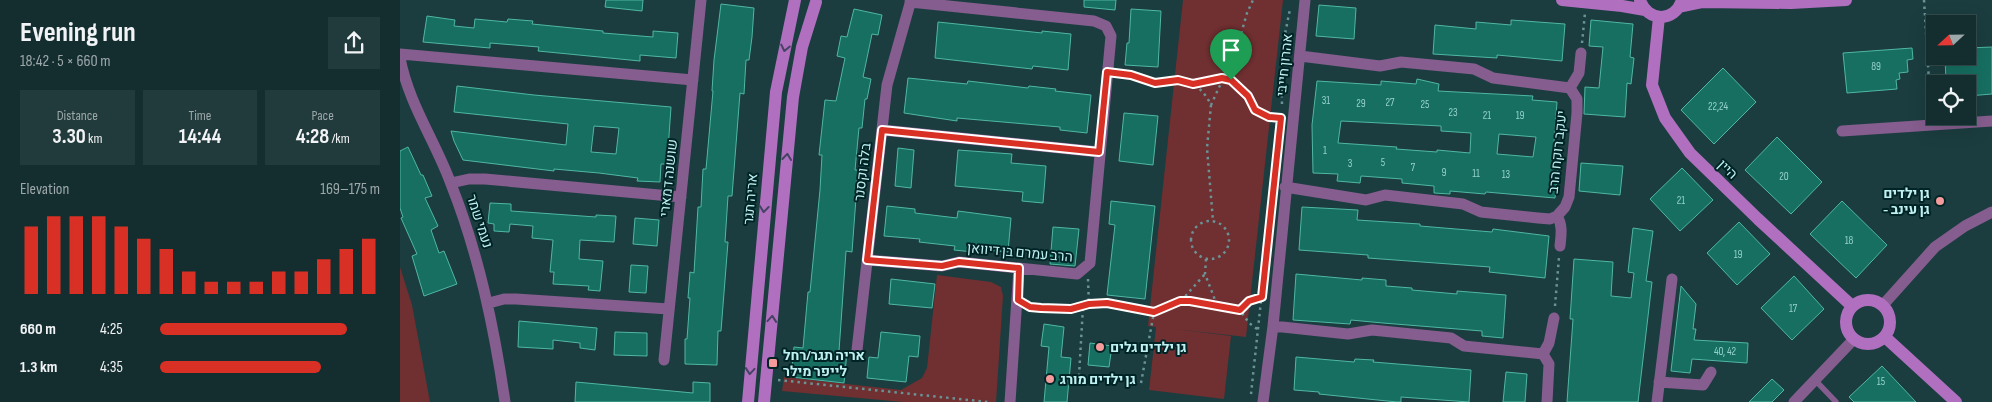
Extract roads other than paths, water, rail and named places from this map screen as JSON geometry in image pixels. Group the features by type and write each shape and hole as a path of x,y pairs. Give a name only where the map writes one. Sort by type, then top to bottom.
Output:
{"street":[{"name":"שושנה דמארי","path":"664,360 701,0"},
{"name":"אריה תגר","path":"748,402 776,92 795,0"},
{"path":"764,402 793,97 802,47 818,1 806,2 799,0"},
{"name":"אהרון חייבי","path":"1263,402 1273,326 1285,186 1305,0"},
{"path":"1562,0 1622,6 1642,5 1649,14 1659,18 1671,15 1681,4 1703,2 1791,3 1846,0"},
{"name":"הרב עמרם בן דיוואן","path":"867,260 942,266 959,262 1077,274 1090,263 1111,36 1106,26 1094,21 911,1"},
{"name":"בלה וקסנר","path":"857,350 887,85 911,1"},
{"name":"היין","path":"1659,18 1652,85 1665,118 1690,152 1758,219 1852,306"},
{"path":"1300,56 1380,66 1401,62 1474,69 1493,78 1570,88 1579,73 1581,53"},
{"path":"400,54 693,80"},
{"name":"נעמי שמר","path":"400,58 409,93 451,183 473,248 489,304 505,402"},
{"name":"יעקב רוקח הרב","path":"1557,216 1565,207 1569,198 1577,113 1577,100 1570,88"},
{"path":"1842,131 1992,121"},
{"path":"882,130 1099,152"},
{"path":"451,183 469,179 485,179 681,197"},
{"path":"1285,186 1366,200 1385,195 1463,204 1481,212 1538,218 1557,216 1560,220 1560,246"},
{"path":"1883,305 1935,247 1965,226 1992,212"},
{"path":"1010,402 1019,268"},
{"path":"1657,402 1672,279"},
{"path":"489,304 504,299 516,299 669,309"},
{"path":"1864,300 1871,300 1883,305 1890,321 1885,337 1875,343 1864,344 1849,334 1846,319 1852,306 1864,300"},
{"path":"1544,354 1549,343 1554,318"},
{"path":"1273,326 1348,334 1372,330 1451,338 1464,346 1544,354"},
{"path":"1885,337 1956,402"},
{"path":"1794,402 1854,339"},
{"path":"1544,354 1549,364 1548,402"},
{"path":"1659,382 1703,385 1711,372"}],"lane":[{"path":"1815,380 1836,402"}],"place":[{"name":"גן ילדים - גן עינב","path":"1940,201"},
{"name":"גן ילדים גלים","path":"1100,347"},
{"name":"אריה תגר/רחל לייפר מילר","path":"773,363"},
{"name":"גן ילדים מורג","path":"1050,379"}]}
